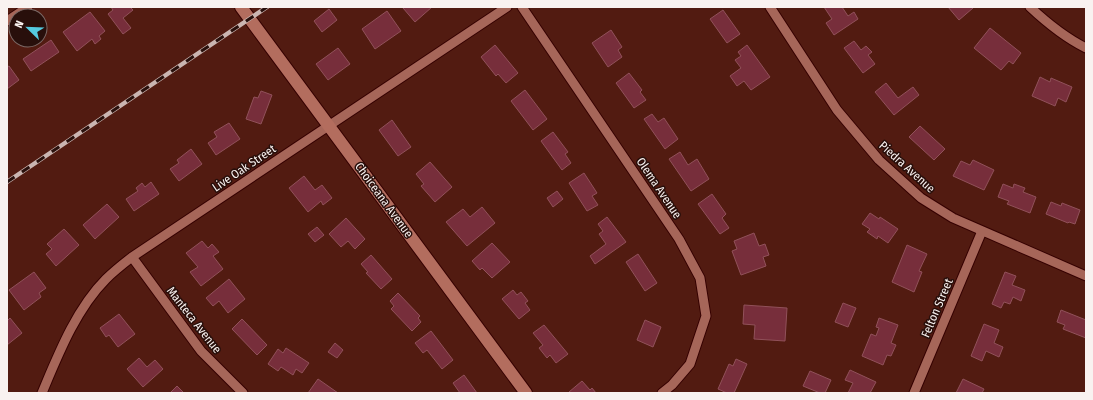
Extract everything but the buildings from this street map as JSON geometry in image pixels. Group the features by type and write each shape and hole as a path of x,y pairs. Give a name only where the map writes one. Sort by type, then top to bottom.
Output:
{"street":[{"path":"7,21 28,7"},
{"name":"Choiceana Avenue","path":"241,7 526,393"},
{"name":"Live Oak Street","path":"42,393 59,354 83,308 106,279 132,257 507,7"},
{"name":"Olema Avenue","path":"522,7 680,239 700,278 706,316 700,338 690,364 672,385 662,393"},
{"name":"Piedra Avenue","path":"770,7 838,110 879,160 921,198 953,218 1086,276"},
{"path":"1030,7 1078,44 1086,48"},
{"name":"Felton Street","path":"914,393 982,231"},
{"name":"Manteca Avenue","path":"132,257 201,350 243,393"}],"railway":[{"path":"7,182 267,7"}]}
